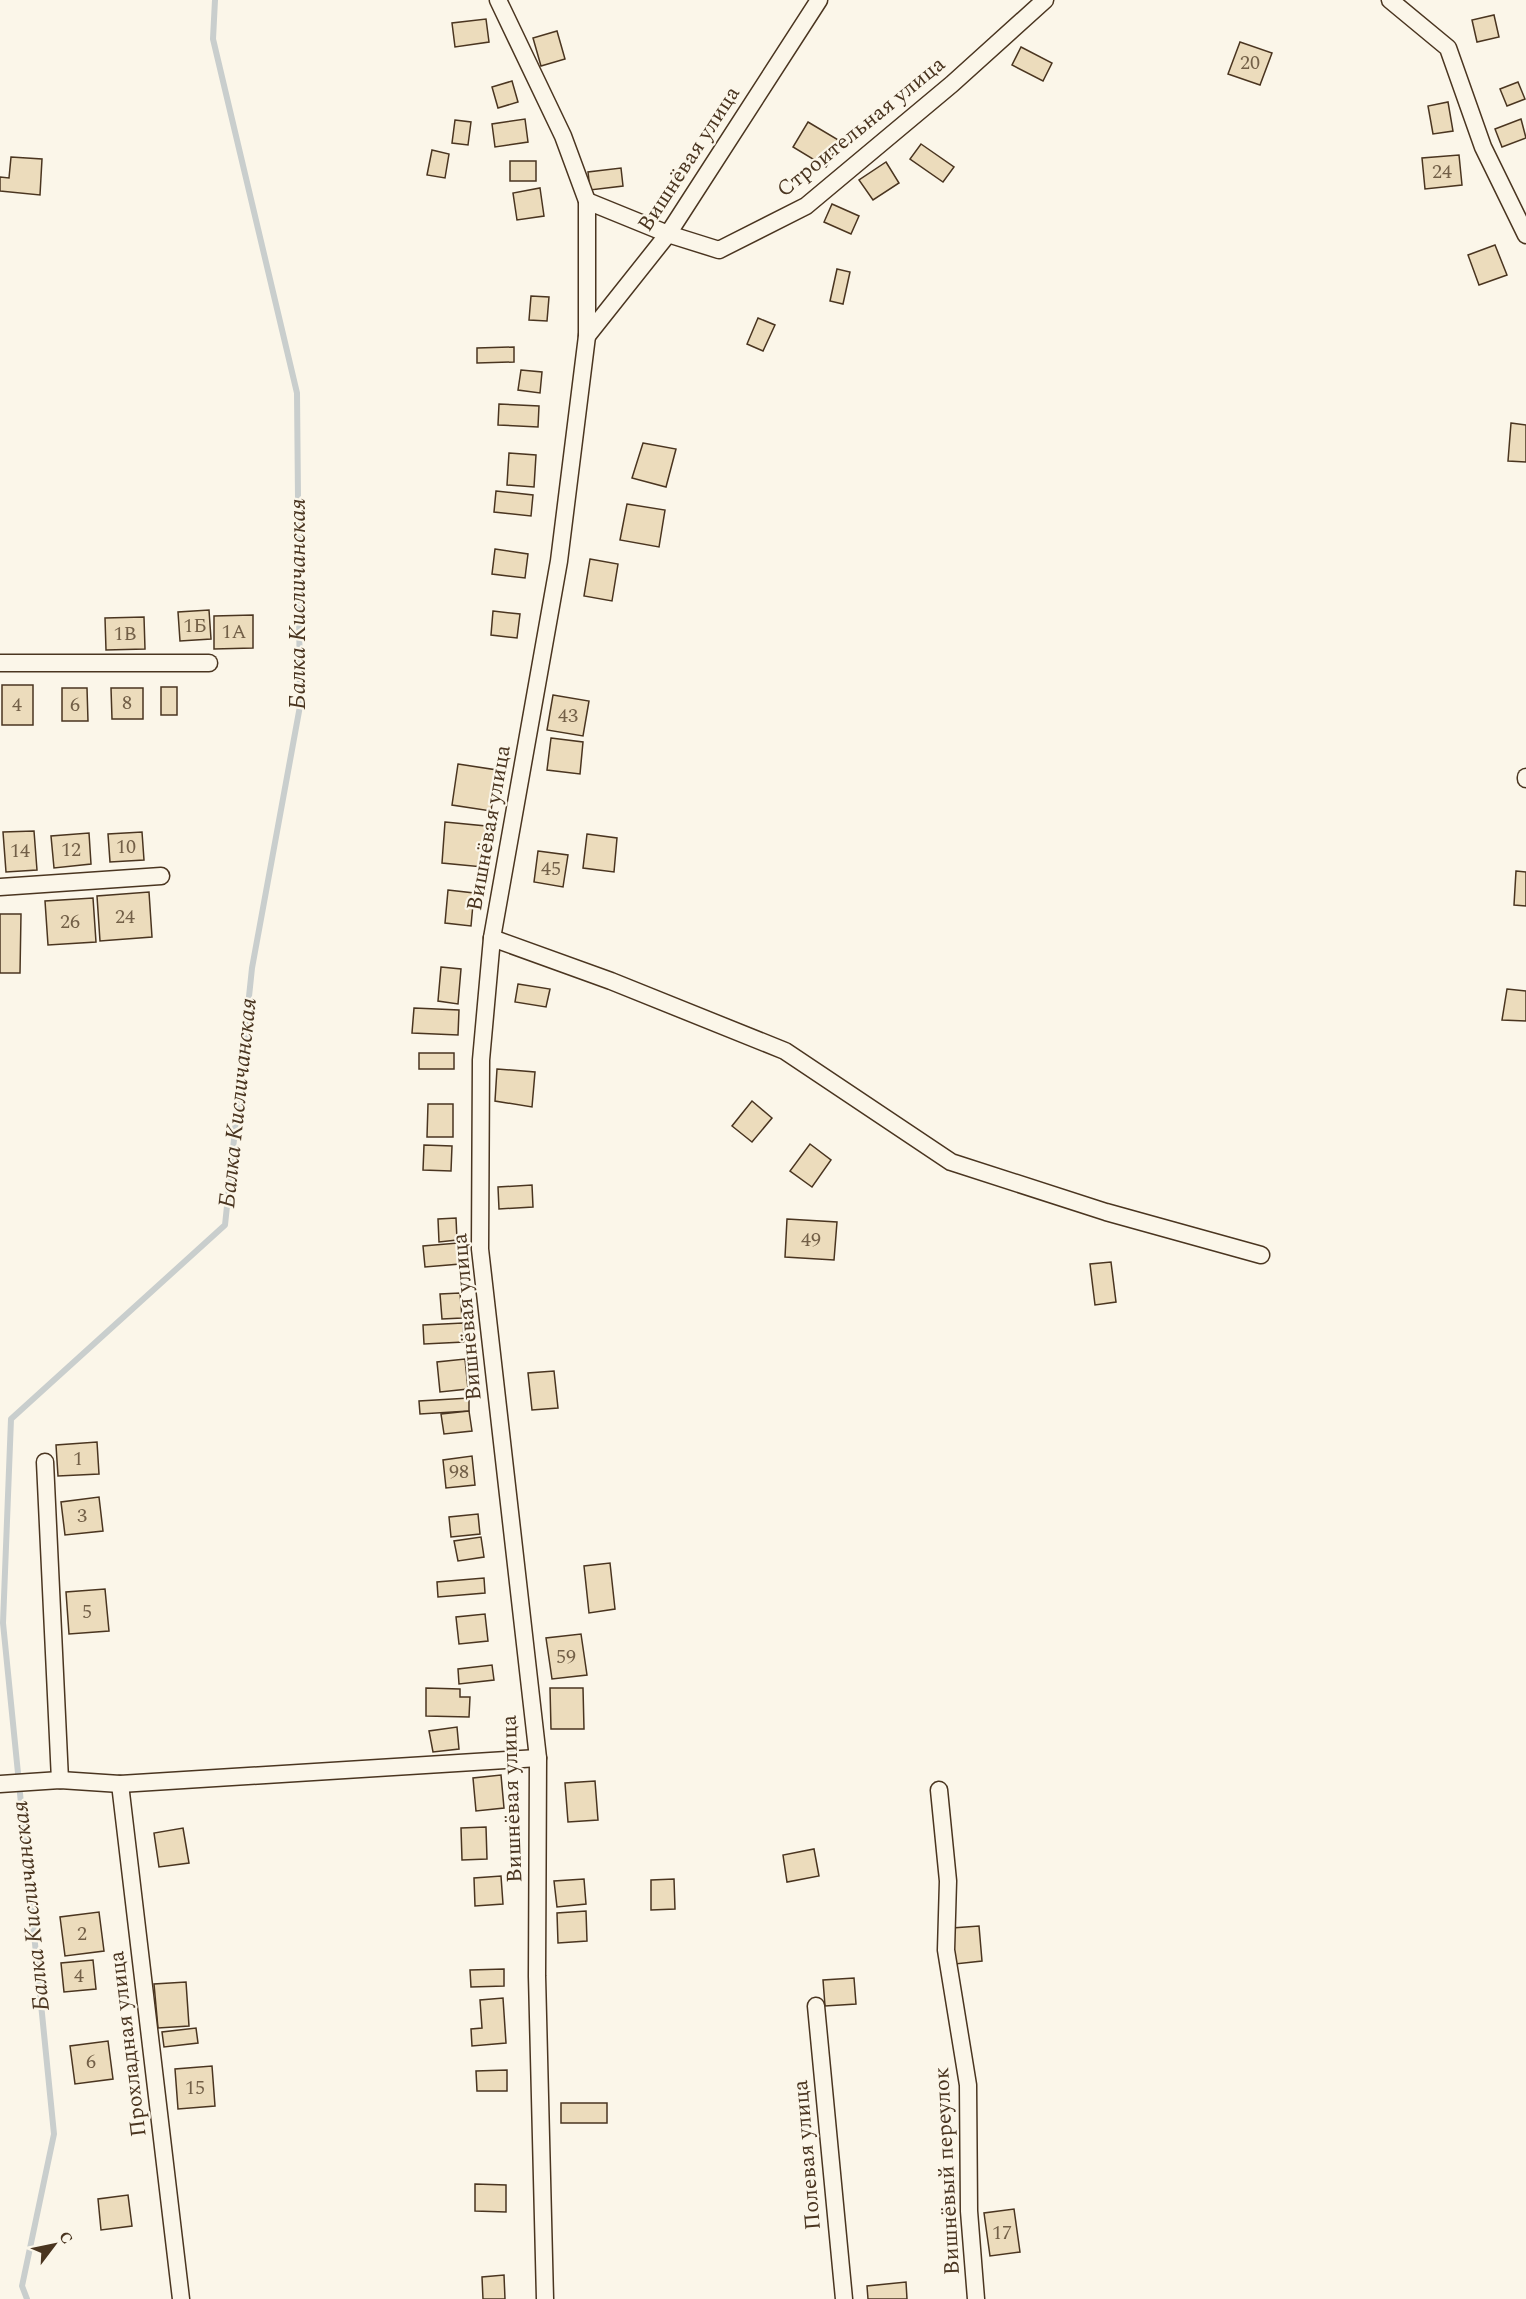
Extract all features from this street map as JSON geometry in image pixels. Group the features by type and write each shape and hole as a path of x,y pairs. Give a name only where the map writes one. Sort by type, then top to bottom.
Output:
{"street":[{"name":"Вишнёвая улица","path":"498,0 563,136 587,201 586,336 559,561 492,938 481,1060 480,1249 538,1758 537,1976 544,2299"},
{"name":"Вишнёвая улица","path":"586,336 668,234 819,0"},
{"name":"Строительная улица","path":"587,201 668,234 719,250 806,206 952,84 1045,0"},
{"path":"1390,0 1448,48 1483,147 1526,235"},
{"path":"0,663 210,663"},
{"path":"0,887 161,876"},
{"path":"492,938 611,981 785,1051 951,1162 1106,1212 1261,1255"},
{"path":"45,1462 60,1780"},
{"path":"0,1784 60,1780 120,1785 538,1758"},
{"name":"Прохладная улица","path":"120,1785 181,2299"},
{"name":"Вишнёвый переулок","path":"939,1790 948,1881 946,1950 968,2085 969,2211 976,2299"},
{"name":"Полевая улица","path":"816,2006 844,2299"}],"building":[{"path":"1494,15 1499,37 1477,42 1472,20"},
{"path":"486,19 489,42 455,47 452,23"},
{"path":"557,31 565,59 541,66 533,38"},
{"path":"1240,42 1272,53 1260,85 1228,74"},
{"path":"1021,47 1052,63 1043,81 1012,65"},
{"path":"512,81 518,102 498,108 492,87"},
{"path":"1518,82 1525,99 1507,106 1500,89"},
{"path":"1448,102 1453,131 1433,134 1428,106"},
{"path":"525,119 528,142 495,147 492,124"},
{"path":"1521,119 1526,138 1502,147 1495,129"},
{"path":"455,120 471,122 468,145 452,143"},
{"path":"808,122 840,141 826,167 793,147"},
{"path":"921,144 954,167 943,182 910,159"},
{"path":"432,150 449,154 445,178 427,175"},
{"path":"1459,155 1462,185 1425,189 1422,158"},
{"path":"11,157 42,159 40,195 0,191 0,177 9,178"},
{"path":"510,161 536,161 536,181 510,181"},
{"path":"886,162 899,183 873,200 859,180"},
{"path":"621,168 623,186 590,190 588,172"},
{"path":"540,188 544,216 517,220 513,193"},
{"path":"832,204 859,216 851,234 824,222"},
{"path":"1495,245 1507,275 1479,285 1468,255"},
{"path":"837,269 850,272 843,304 830,301"},
{"path":"531,296 549,297 547,321 529,320"},
{"path":"758,318 775,325 763,351 747,344"},
{"path":"514,347 514,362 477,363 477,348"},
{"path":"521,370 542,372 540,393 518,390"},
{"path":"499,404 539,406 538,427 498,425"},
{"path":"1511,423 1526,425 1526,462 1508,461"},
{"path":"643,443 676,449 666,487 632,478"},
{"path":"509,453 536,455 534,487 507,485"},
{"path":"496,491 533,495 531,516 494,512"},
{"path":"627,504 665,510 659,547 620,540"},
{"path":"495,549 528,554 525,578 492,574"},
{"path":"590,559 618,564 612,601 584,596"},
{"path":"209,610 211,639 180,641 178,612"},
{"path":"493,611 520,614 517,638 491,635"},
{"path":"253,615 253,648 214,649 214,616"},
{"path":"144,617 145,649 106,650 105,618"},
{"path":"2,685 33,685 33,725 2,725"},
{"path":"161,687 177,687 177,715 161,715"},
{"path":"62,688 87,688 88,721 62,721"},
{"path":"111,688 143,688 143,719 112,719"},
{"path":"553,695 589,701 583,736 547,730"},
{"path":"551,738 583,742 580,774 547,770"},
{"path":"458,764 497,770 491,811 452,805"},
{"path":"445,822 486,826 483,867 442,863"},
{"path":"34,831 37,870 6,872 3,832"},
{"path":"142,832 144,860 110,862 108,834"},
{"path":"89,833 91,864 54,868 51,836"},
{"path":"587,834 617,838 614,872 583,868"},
{"path":"538,851 568,855 563,887 534,882"},
{"path":"1516,871 1526,872 1526,906 1514,905"},
{"path":"448,890 474,893 471,926 445,923"},
{"path":"149,892 152,937 100,941 97,896"},
{"path":"93,898 96,942 48,945 45,901"},
{"path":"0,914 21,914 20,973 0,973"},
{"path":"441,967 461,969 458,1004 438,1001"},
{"path":"518,984 550,989 546,1007 515,1002"},
{"path":"1507,989 1526,991 1526,1021 1502,1020"},
{"path":"414,1008 459,1010 458,1035 412,1033"},
{"path":"419,1053 454,1053 454,1069 419,1069"},
{"path":"497,1069 535,1072 532,1107 495,1101"},
{"path":"752,1101 772,1118 752,1142 732,1126"},
{"path":"428,1104 453,1104 453,1137 427,1137"},
{"path":"810,1144 831,1160 812,1187 790,1171"},
{"path":"424,1145 452,1146 451,1171 423,1170"},
{"path":"532,1185 533,1207 499,1209 498,1187"},
{"path":"456,1218 457,1240 439,1242 438,1219"},
{"path":"787,1219 837,1222 834,1260 785,1257"},
{"path":"458,1243 460,1264 425,1267 423,1246"},
{"path":"1111,1262 1116,1302 1095,1305 1090,1264"},
{"path":"460,1293 462,1318 442,1319 440,1294"},
{"path":"463,1323 464,1342 424,1344 423,1325"},
{"path":"465,1359 468,1389 440,1392 437,1362"},
{"path":"554,1371 558,1408 532,1410 528,1373"},
{"path":"469,1398 469,1411 420,1414 419,1401"},
{"path":"469,1411 472,1431 444,1434 441,1414"},
{"path":"97,1442 99,1474 58,1476 56,1445"},
{"path":"472,1456 475,1485 446,1488 443,1460"},
{"path":"99,1497 103,1531 65,1535 61,1502"},
{"path":"478,1514 480,1534 451,1537 449,1517"},
{"path":"481,1537 484,1557 458,1561 454,1541"},
{"path":"610,1563 615,1609 589,1613 584,1566"},
{"path":"484,1578 485,1593 438,1597 437,1582"},
{"path":"105,1589 109,1631 69,1634 66,1592"},
{"path":"485,1614 488,1641 459,1644 456,1617"},
{"path":"581,1634 587,1675 552,1679 546,1638"},
{"path":"492,1665 494,1680 459,1684 458,1669"},
{"path":"426,1688 460,1689 460,1697 470,1697 469,1717 426,1716"},
{"path":"550,1688 583,1688 584,1729 551,1729"},
{"path":"457,1727 459,1749 433,1752 429,1731"},
{"path":"501,1775 504,1808 476,1811 473,1778"},
{"path":"595,1781 598,1820 568,1822 565,1783"},
{"path":"486,1827 487,1859 462,1860 461,1828"},
{"path":"183,1828 189,1863 159,1867 154,1833"},
{"path":"814,1849 819,1876 787,1882 783,1855"},
{"path":"501,1876 503,1904 475,1906 474,1878"},
{"path":"584,1879 586,1904 557,1907 554,1881"},
{"path":"674,1879 675,1909 651,1910 651,1880"},
{"path":"586,1911 587,1941 558,1943 557,1913"},
{"path":"99,1912 104,1951 65,1956 60,1917"},
{"path":"979,1926 982,1961 955,1964 952,1928"},
{"path":"93,1960 96,1989 64,1992 61,1963"},
{"path":"504,1969 504,1986 471,1987 470,1970"},
{"path":"854,1978 856,2004 825,2006 823,1980"},
{"path":"186,1982 189,2026 158,2028 154,1984"},
{"path":"503,1998 506,2043 472,2046 471,2029 482,2028 480,2000"},
{"path":"196,2028 198,2043 164,2047 162,2032"},
{"path":"108,2041 113,2079 75,2084 70,2046"},
{"path":"212,2066 215,2106 178,2109 175,2069"},
{"path":"507,2070 507,2091 477,2091 476,2071"},
{"path":"561,2103 607,2103 607,2123 561,2123"},
{"path":"475,2184 506,2185 506,2212 475,2211"},
{"path":"128,2195 132,2226 101,2230 98,2199"},
{"path":"1014,2209 1020,2252 990,2256 984,2213"},
{"path":"504,2275 505,2299 483,2299 482,2277"},
{"path":"906,2282 907,2299 868,2299 867,2286"}],"waterway":[{"name":"Балка Кисличанская","path":"27,2299 22,2286 54,2134 3,1623 11,1419 225,1225 252,968 300,706 297,393 213,39 215,0"}]}
